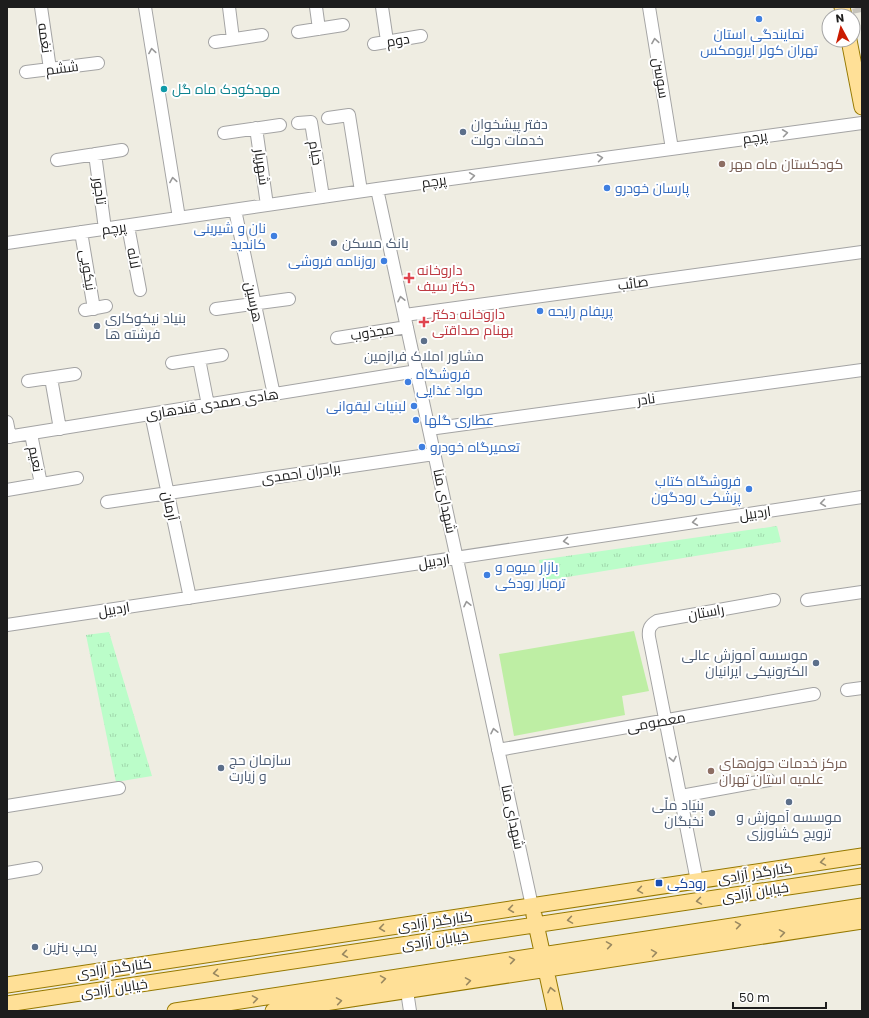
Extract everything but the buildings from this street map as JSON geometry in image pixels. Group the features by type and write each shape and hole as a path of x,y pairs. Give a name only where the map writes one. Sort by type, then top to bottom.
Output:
{"main road":[{"path":"851,48 862,107"},
{"name":"کنارگذر آزادی","path":"7,984 862,856"},
{"name":"خیابان آزادی","path":"7,1004 862,876"},
{"path":"532,906 555,1011"},
{"path":"273,1011 407,991 545,962 862,906"},
{"path":"175,1011 862,921"}],"street":[{"name":"نغمه","path":"41,7 50,69"},
{"path":"145,7 179,218"},
{"path":"229,7 233,39"},
{"path":"316,7 319,29"},
{"path":"382,7 387,41"},
{"name":"سوسن","path":"649,7 672,149"},
{"path":"298,32 343,25"},
{"path":"215,42 262,36"},
{"name":"دوم","path":"374,44 421,36"},
{"name":"ششم","path":"26,72 98,63"},
{"path":"328,118 349,115 362,191"},
{"name":"خیام","path":"298,123 311,122 323,197"},
{"name":"پرچم","path":"7,243 362,191 862,123"},
{"path":"224,133 280,125"},
{"name":"شهریار","path":"256,128 267,205"},
{"path":"57,160 122,150"},
{"name":"تاجور","path":"95,154 105,229"},
{"name":"شهدای منا","path":"377,189 532,906"},
{"name":"هرسین","path":"235,210 274,395"},
{"name":"لاله","path":"128,226 140,290"},
{"name":"نیکویی","path":"81,232 95,308"},
{"name":"صائب","path":"405,315 862,252"},
{"path":"216,309 289,298"},
{"name":"مجذوب","path":"337,338 407,327"},
{"path":"172,363 222,355"},
{"path":"199,359 208,405"},
{"name":"نادر","path":"429,429 862,370"},
{"name":"هادی صمدی قندهاری","path":"9,437 417,371"},
{"path":"28,381 76,374"},
{"path":"51,378 60,429"},
{"name":"آرمان","path":"151,414 190,598"},
{"path":"7,422 9,437"},
{"name":"نعیم","path":"31,434 41,484"},
{"name":"برادران احمدی","path":"107,502 434,454"},
{"path":"7,490 77,478"},
{"name":"اردبیل","path":"7,625 862,497"},
{"path":"807,600 862,592"},
{"name":"راستان","path":"665,721 649,637 649,628 652,624 657,621 774,600"},
{"path":"847,690 862,688"},
{"name":"معصومی","path":"498,750 814,694"},
{"path":"665,721 697,881"},
{"path":"680,796 769,780"},
{"path":"7,806 119,788"},
{"path":"7,873 36,868"},
{"path":"407,991 410,1011"}],"green space":[{"path":"777,526 781,542 543,581 539,560"},
{"path":"634,631 649,691 622,696 625,715 514,736 499,654"},
{"path":"109,632 152,776 116,782 86,635"}],"tunnel":[{"path":"861,7 862,12"}],"place":[{"name":"نمایندگی استان تهران کولر ایرومکس","path":"759,19"},
{"name":"مهدکودک ماه گل","path":"164,89"},
{"name":"دفتر پیشخوان خدمات دولت","path":"463,132"},
{"name":"کودکستان ماه مهر","path":"722,164"},
{"name":"پارسان خودرو","path":"607,188"},
{"name":"نان و شیرینی کاندید","path":"274,236"},
{"name":"بانک مسکن","path":"334,243"},
{"name":"روزنامه فروشی","path":"384,261"},
{"name":"داروخانه دکتر سیف","path":"409,278"},
{"name":"پریفام رایحه","path":"540,311"},
{"name":"داروخانه دکتر بهنام صداقتی","path":"424,322"},
{"name":"بنیاد نیکوکاری فرشته ها","path":"97,326"},
{"name":"مشاور املاک فرازمین","path":"424,341"},
{"name":"فروشگاه مواد غذایی","path":"408,382"},
{"name":"لبنیات لیقوانی","path":"414,406"},
{"name":"عطاری گلها","path":"416,420"},
{"name":"تعمیرگاه خودرو","path":"422,447"},
{"name":"فروشگاه کتاب پزشکی رودگون","path":"749,489"},
{"name":"بازار میوه و تره‌بار رودکی","path":"487,575"},
{"name":"موسسه آموزش عالی الکترونیکی ایرانیان","path":"816,663"},
{"name":"سازمان حج و زیارت","path":"221,768"},
{"name":"مرکز خدمات حوزه‌های علمیه استان تهران","path":"711,771"},
{"name":"موسسه آموزش و ترویج کشاورزی","path":"789,802"},
{"name":"بنیاد ملّی نخبگان","path":"712,813"},
{"name":"رودکی","path":"659,883"},
{"name":"پمپ بنزین","path":"35,947"}]}
